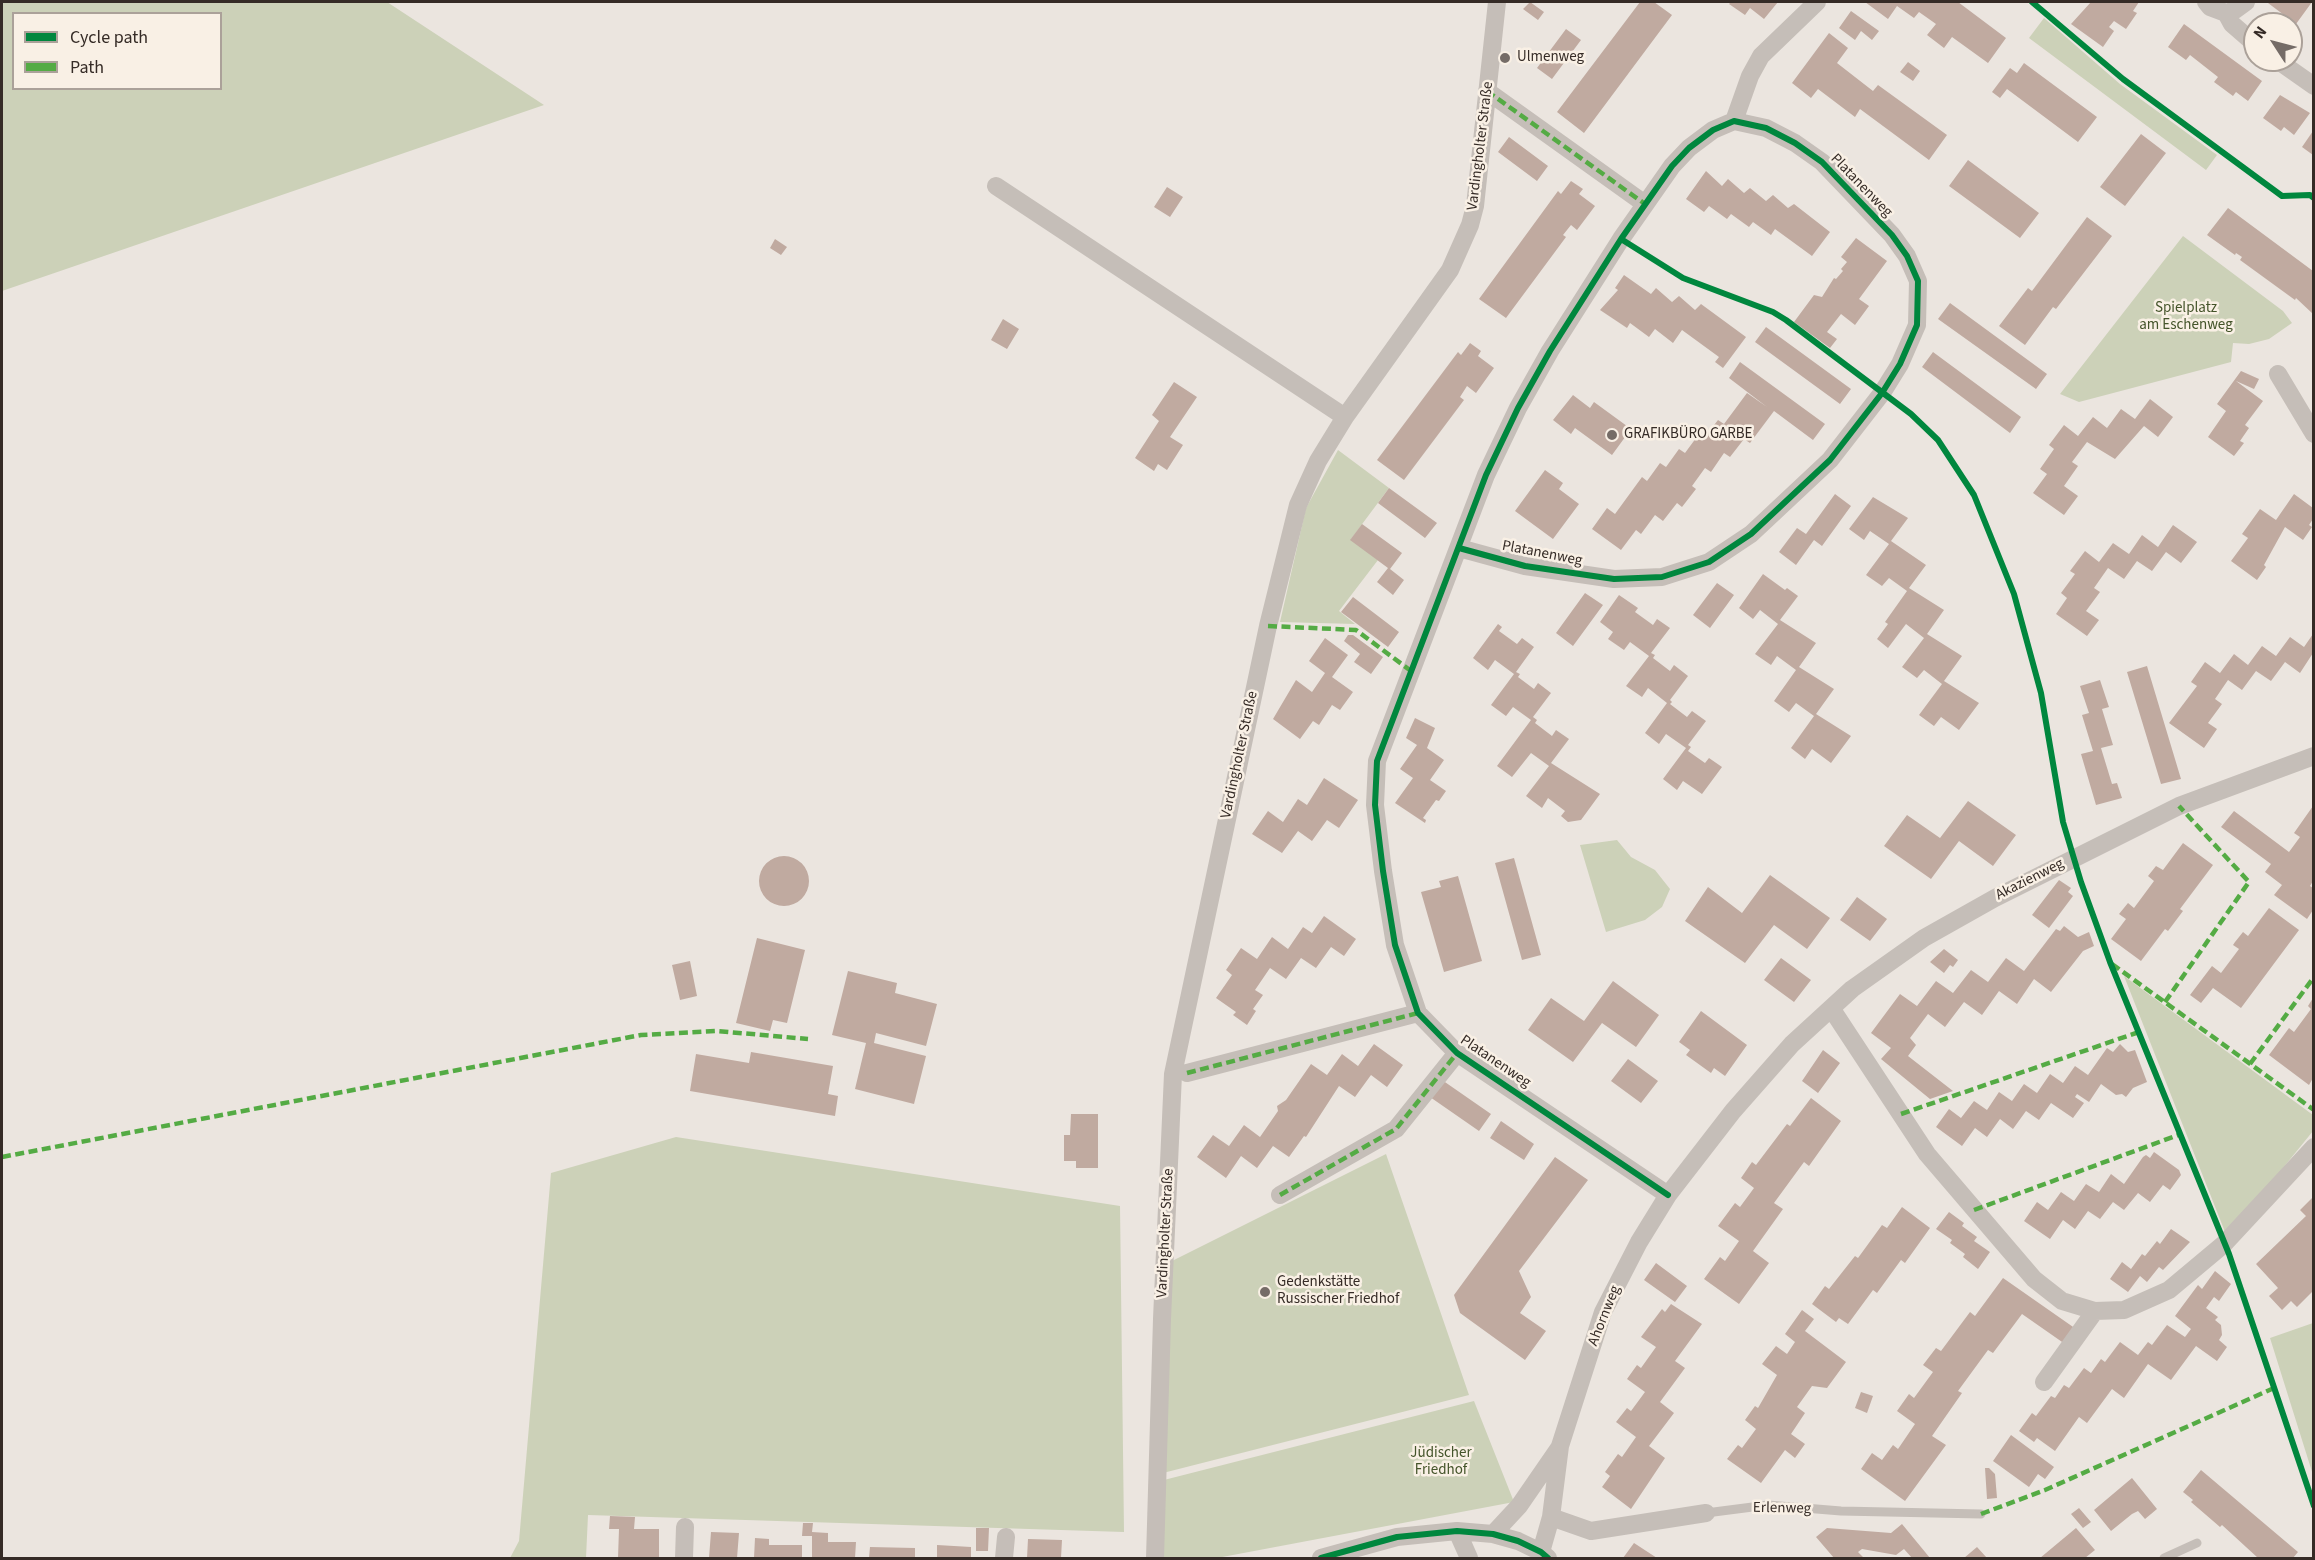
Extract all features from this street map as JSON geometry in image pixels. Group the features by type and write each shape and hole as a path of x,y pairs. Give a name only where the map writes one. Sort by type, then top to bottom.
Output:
{"street":[{"name":"Vardingholter Straße","path":"1155,1558 1162,1307 1176,1053 1263,649 1298,505 1318,461 1345,417 1450,270 1464,241 1475,206 1497,2"},
{"path":"1734,121 1750,76 1761,56 1817,2"},
{"path":"2206,2 2210,7 2226,13 2236,29 2243,35"},
{"path":"2226,13 2246,2"},
{"path":"2294,72 2313,86"},
{"path":"1487,91 1645,204"},
{"name":"Platanenweg","path":"1459,548 1525,566 1614,579 1662,577 1708,562 1751,534 1830,460 1882,393 1900,364 1917,325 1918,281 1906,256 1886,229 1822,162 1796,143 1766,128 1734,121 1713,130 1689,148 1645,204 1550,351 1518,408 1486,475 1377,761 1376,805 1384,878 1395,945 1418,1013 1457,1053 1668,1195"},
{"path":"996,186 1345,417"},
{"path":"2278,374 2313,434"},
{"name":"Akazienweg","path":"1668,1195 1733,1111 1792,1044 1852,989 1924,938 1995,898 2179,806 2313,756"},
{"path":"1831,1008 1927,1154 2034,1279 2062,1301 2095,1311 2124,1310 2148,1302 2169,1290 2224,1244 2313,1147"},
{"path":"1187,1073 1418,1013"},
{"name":"Platanenweg","path":"1280,1195 1396,1129 1457,1053"},
{"name":"Ahornweg","path":"1544,1555 1560,1446 1603,1312 1639,1242 1668,1195"},
{"path":"2044,1382 2095,1311"},
{"name":"Ahornweg","path":"1493,1534 1519,1506 1560,1446"},
{"name":"Erlenweg","path":"1551,1517 1591,1531 1706,1513"},
{"path":"684,1558 685,1527"},
{"path":"1457,1531 1469,1558"},
{"path":"1321,1558 1397,1537 1457,1531 1493,1534 1544,1555"},
{"path":"1004,1558 1006,1537"}],"lane":[{"name":"Erlenweg","path":"1706,1513 1768,1505 1841,1511 1981,1514"},
{"path":"2164,1558 2197,1543"}],"green space":[{"path":"2,2 387,2 544,105 2,291"},
{"path":"2044,18 2120,84 2217,155 2206,170 2029,38"},
{"name":"Spielplatz am Eschenweg","path":"2183,236 2283,311 2292,323 2269,339 2249,344 2233,343 2231,362 2079,402 2060,394"},
{"path":"1338,450 1389,488 1351,539 1378,560 1339,611 1355,624 1280,622 1306,508"},
{"path":"1617,840 1631,857 1655,870 1670,889 1662,907 1645,920 1606,932 1580,845"},
{"path":"2124,976 2313,1115 2313,1131 2227,1237"},
{"path":"676,1137 1120,1206 1124,1532 588,1515 586,1558 510,1558 519,1541 551,1173"},
{"path":"1386,1154 1469,1395 1159,1474 1166,1264"},
{"path":"2314,1323 2313,1475 2270,1338"},
{"name":"Jüdischer Friedhof","path":"1474,1401 1514,1502 1217,1558 1154,1558 1160,1481"}],"building":[{"path":"1530,2 1544,12 1538,20 1523,9"},
{"path":"1640,2 1654,2 1672,15 1584,133 1557,112"},
{"path":"1731,2 1778,2 1764,19 1750,8 1745,15 1729,4"},
{"path":"1865,2 1958,2 2006,38 1988,63 1952,37 1944,48 1927,35 1936,24 1919,12 1914,18 1897,6 1888,19"},
{"path":"2091,2 2139,2 2133,11 2137,13 2126,29 2114,21 2109,27 2114,31 2103,47 2071,24"},
{"path":"2312,2 2303,14 2303,12 2280,12 2268,3"},
{"path":"1851,11 1879,31 1872,40 1861,31 1855,40 1839,28"},
{"path":"2184,24 2243,67 2243,72 2250,72 2262,81 2248,101 2236,92 2233,96 2214,82 2218,77 2190,55 2186,60 2168,47"},
{"path":"1566,29 1581,40 1552,79 1537,68"},
{"path":"1829,33 1848,48 1837,63 1873,91 1878,85 1947,135 1929,160 1860,109 1855,117 1818,89 1811,98 1792,83"},
{"path":"1908,62 1920,71 1913,81 1900,72"},
{"path":"2024,63 2097,117 2078,142 2007,89 2000,98 1992,92 2010,68 2017,73"},
{"path":"2280,95 2310,113 2294,135 2284,127 2281,131 2263,118"},
{"path":"2313,131 2313,155 2302,147"},
{"path":"2141,134 2166,153 2125,206 2100,187"},
{"path":"1509,137 1548,166 1537,181 1498,152"},
{"path":"1968,160 2039,213 2020,238 1949,186"},
{"path":"1706,171 1722,186 1728,179 1744,193 1750,188 1766,201 1773,195 1788,208 1794,204 1830,232 1812,256 1775,229 1771,235 1753,222 1749,227 1731,214 1727,219 1709,206 1704,212 1686,199"},
{"path":"1571,181 1583,189 1579,194 1595,206 1577,230 1571,225 1563,235 1566,237 1506,318 1479,299 1558,191 1561,194"},
{"path":"1167,187 1183,197 1170,217 1154,207"},
{"path":"2228,208 2313,271 2313,314 2296,298 2295,300 2240,260 2242,257 2236,253 2235,255 2207,235"},
{"path":"2087,217 2112,236 2056,309 2053,307 2025,345 1999,326 2028,288 2032,291"},
{"path":"1856,238 1887,261 1859,299 1869,306 1855,325 1841,314 1827,332 1837,339 1830,348 1794,322 1814,295 1822,297 1834,278 1836,279 1843,271 1841,269 1847,262 1841,257"},
{"path":"775,239 787,247 781,255 770,248"},
{"path":"1624,275 1651,294 1656,288 1672,302 1679,296 1695,310 1701,304 1746,337 1723,368 1715,362 1719,357 1682,330 1673,343 1655,329 1649,337 1630,323 1627,328 1600,310 1618,290 1615,288"},
{"path":"1950,303 2047,374 2036,389 1938,319"},
{"path":"1003,319 1019,329 1007,349 991,340"},
{"path":"1766,327 1851,389 1840,404 1755,342"},
{"path":"1470,343 1481,351 1478,356 1494,368 1476,393 1467,386 1460,397 1464,400 1404,480 1377,460 1458,352 1461,355"},
{"path":"1933,352 2021,417 2010,433 1922,367"},
{"path":"1740,362 1825,424 1813,440 1774,411 1750,443 1744,439 1730,457 1724,453 1711,472 1705,468 1692,486 1696,489 1682,507 1677,503 1663,521 1655,515 1641,534 1636,530 1621,550 1592,529 1607,508 1615,514 1642,477 1647,481 1660,463 1666,467 1679,449 1685,453 1699,434 1704,438 1718,420 1724,424 1747,393 1767,407 1729,378"},
{"path":"2241,371 2259,379 2254,389 2236,381 2263,401 2245,425 2249,428 2240,441 2244,443 2234,456 2208,437 2226,411 2217,404"},
{"path":"1174,382 1197,397 1170,437 1183,445 1167,470 1158,464 1154,471 1135,458 1159,421 1152,415"},
{"path":"1573,395 1590,408 1594,402 1631,429 1612,455 1575,428 1571,434 1553,420"},
{"path":"2150,399 2173,417 2158,437 2144,426 2115,459 2087,442 2072,462 2078,466 2064,486 2078,496 2064,515 2033,493 2047,474 2040,469 2054,449 2049,445 2064,425 2078,436 2093,417 2107,428 2121,409 2135,419"},
{"path":"1545,470 1563,483 1559,489 1579,504 1553,539 1515,511"},
{"path":"1389,488 1437,523 1425,538 1378,503"},
{"path":"1835,494 1851,506 1822,546 1814,540 1796,565 1779,552 1797,528 1806,534"},
{"path":"2294,494 2313,508 2313,519 2309,525 2312,527 2303,540 2285,527 2264,565 2266,567 2257,580 2231,561 2248,538 2242,534 2260,509 2276,520"},
{"path":"1873,497 1908,518 1891,541 1926,565 1909,588 1944,610 1927,634 1962,656 1944,681 1979,703 1959,730 1941,717 1934,726 1919,715 1942,684 1924,670 1917,678 1902,667 1924,638 1906,624 1888,648 1877,639 1888,624 1885,622 1907,591 1889,578 1882,586 1866,575 1889,544 1870,531 1864,540 1849,529"},
{"path":"1362,524 1402,553 1390,569 1404,580 1393,595 1377,582 1388,568 1350,540"},
{"path":"2173,525 2197,542 2181,563 2166,552 2152,571 2137,561 2124,579 2108,568 2094,588 2100,592 2086,611 2099,620 2087,636 2056,614 2067,598 2061,593 2075,574 2070,571 2085,551 2099,562 2113,543 2129,554 2142,535 2158,547"},
{"path":"1763,574 1785,590 1787,588 1798,596 1780,620 1816,643 1799,667 1834,689 1816,714 1851,736 1831,763 1812,749 1805,759 1791,748 1814,716 1796,703 1789,712 1774,701 1796,670 1777,656 1771,665 1755,654 1778,624 1760,610 1753,619 1739,608"},
{"path":"1717,583 1734,595 1710,628 1693,615"},
{"path":"1585,593 1603,605 1573,646 1556,633"},
{"path":"1619,595 1638,608 1635,612 1653,625 1657,619 1670,628 1651,653 1655,655 1653,658 1670,671 1674,665 1688,676 1670,700 1672,702 1670,704 1687,717 1692,711 1706,721 1688,745 1691,747 1688,751 1705,763 1709,758 1722,767 1702,794 1683,781 1677,790 1663,779 1686,748 1666,734 1659,744 1645,733 1667,703 1648,688 1642,697 1626,686 1649,656 1630,642 1624,650 1608,639 1613,632 1600,622"},
{"path":"1353,597 1399,632 1388,647 1341,612"},
{"path":"1498,624 1502,627 1499,631 1517,644 1522,638 1534,647 1516,672 1520,674 1518,677 1534,689 1538,683 1551,693 1533,717 1537,720 1535,723 1552,736 1556,730 1569,739 1551,763 1600,794 1581,820 1568,822 1561,816 1565,811 1548,798 1542,808 1526,796 1549,766 1531,753 1512,777 1497,766 1531,720 1513,707 1506,716 1491,705 1514,674 1495,660 1488,670 1473,658"},
{"path":"2313,634 2313,653 2300,673 2285,662 2271,681 2256,671 2242,690 2228,680 2215,699 2222,704 2208,723 2217,729 2204,748 2169,723 2197,686 2191,682 2205,662 2220,673 2234,654 2248,665 2262,646 2276,656 2290,637 2304,647"},
{"path":"1348,635 1353,635 1383,657 1371,674 1354,662 1360,654 1344,641"},
{"path":"1325,638 1348,655 1332,677 1353,692 1340,710 1332,705 1319,725 1313,721 1300,739 1273,719 1296,680 1312,692 1325,673 1309,661"},
{"path":"2147,666 2181,779 2161,784 2127,672"},
{"path":"2100,680 2109,707 2102,709 2113,745 2101,748 2112,784 2117,783 2122,798 2096,805 2081,754 2093,751 2082,715 2089,713 2080,686"},
{"path":"1415,718 1435,728 1427,748 1444,760 1430,780 1446,791 1423,818 1426,820 1425,823 1395,803 1413,778 1400,769 1417,745 1406,738"},
{"path":"1324,778 1358,800 1339,828 1327,820 1312,841 1298,831 1282,853 1252,834 1268,811 1283,822 1298,799 1307,805"},
{"path":"1968,801 2016,835 1993,866 1959,841 1931,879 1884,846 1907,815 1940,838"},
{"path":"2313,806 2313,881 2310,886 2313,888 2313,910 2307,919 2274,895 2282,885 2265,872 2271,864 2221,827 2234,811 2289,852 2300,837 2294,833"},
{"path":"2183,843 2213,865 2180,909 2183,911 2168,931 2165,929 2141,961 2111,939 2126,919 2119,914 2128,903 2134,908 2154,881 2148,876 2156,866 2163,870"},
{"path":"784,856 802,863 809,881 802,899 784,906 766,899 759,881 766,863"},
{"path":"1514,858 1541,955 1522,960 1495,863"},
{"path":"1770,875 1830,918 1807,949 1774,925 1745,963 1685,921 1708,887 1742,913"},
{"path":"1458,876 1482,961 1444,972 1421,892 1441,887 1439,881"},
{"path":"2059,880 2071,888 2068,892 2073,896 2049,928 2032,915"},
{"path":"1857,897 1887,919 1870,941 1840,920"},
{"path":"2269,908 2299,930 2241,1008 2213,988 2201,1003 2190,995 2212,966 2221,973 2239,949 2233,945 2235,942 2243,932 2248,936"},
{"path":"1324,916 1356,939 1344,956 1331,947 1316,968 1301,958 1286,979 1270,968 1255,990 1263,995 1253,1009 1256,1011 1247,1025 1233,1015 1236,1012 1216,998 1232,975 1226,970 1241,948 1257,959 1272,937 1288,949 1303,927 1312,933"},
{"path":"2064,926 2078,937 2089,932 2094,946 2083,951 2051,992 2034,979 2017,1004 1999,991 1982,1015 1964,1002 1945,1027 1928,1014 1910,1038 1916,1045 1908,1056 1953,1091 1930,1099 1881,1059 1891,1048 1871,1033 1900,994 1917,1006 1936,981 1953,993 1971,970 1988,982 2006,958 2024,971 2056,929 2060,931"},
{"path":"757,938 805,950 787,1023 773,1020 770,1031 736,1023"},
{"path":"1944,949 1958,960 1944,973 1930,962"},
{"path":"1781,958 1811,980 1794,1002 1764,980"},
{"path":"690,961 697,996 680,1000 672,965"},
{"path":"848,971 897,983 895,993 937,1004 926,1046 876,1033 874,1043 926,1056 914,1104 855,1089 866,1043 832,1035"},
{"path":"1613,981 1659,1015 1636,1047 1602,1023 1573,1062 1528,1030 1551,998 1584,1021"},
{"path":"2313,998 2313,1078 2309,1085 2269,1055 2289,1028 2294,1032 2311,1009 2308,1006"},
{"path":"1701,1011 1747,1045 1725,1076 1714,1068 1711,1073 1686,1055 1690,1050 1679,1042"},
{"path":"1374,1044 1403,1065 1387,1087 1371,1075 1355,1097 1339,1086 1306,1137 1304,1136 1289,1157 1273,1146 1257,1168 1241,1156 1226,1178 1197,1157 1213,1135 1229,1146 1244,1125 1260,1137 1278,1111 1277,1106 1286,1100 1311,1064 1327,1075 1342,1054 1358,1066"},
{"path":"2120,1044 2128,1052 2135,1050 2147,1082 2133,1088 2126,1097 2122,1094 2116,1095 2101,1084 2089,1102 2077,1094 2075,1097 2084,1103 2073,1118 2051,1103 2039,1120 2026,1111 2013,1129 2000,1119 1987,1137 1975,1128 1962,1146 1936,1127 1949,1109 1961,1118 1974,1101 1987,1110 1999,1092 2012,1101 2024,1084 2037,1093 2050,1074 2063,1083 2075,1066 2088,1075 2107,1048 2113,1052"},
{"path":"1823,1050 1840,1063 1818,1093 1802,1081"},
{"path":"751,1052 833,1066 828,1094 838,1096 835,1116 690,1091 696,1054 749,1063"},
{"path":"1628,1059 1658,1081 1641,1103 1611,1081"},
{"path":"1442,1080 1491,1114 1479,1131 1430,1097"},
{"path":"1811,1098 1841,1121 1809,1166 1804,1162 1774,1203 1783,1209 1753,1251 1769,1263 1739,1304 1704,1279 1720,1257 1725,1261 1739,1241 1718,1226 1735,1203 1740,1207 1754,1188 1741,1178 1752,1162 1756,1165 1787,1124 1790,1126"},
{"path":"1071,1114 1098,1114 1098,1168 1076,1168 1076,1161 1064,1161 1064,1135 1070,1135"},
{"path":"1501,1121 1534,1144 1524,1160 1490,1138"},
{"path":"2154,1152 2179,1170 2181,1175 2170,1190 2163,1185 2150,1202 2138,1193 2124,1210 2113,1202 2100,1219 2088,1211 2075,1229 2063,1220 2050,1239 2024,1221 2037,1202 2048,1210 2061,1192 2074,1201 2086,1184 2099,1192 2111,1174 2124,1184 2143,1157 2146,1155 2150,1158"},
{"path":"1555,1157 1588,1180 1519,1271 1531,1297 1520,1313 1546,1331 1525,1360 1460,1313 1454,1295"},
{"path":"2313,1197 2313,1291 2297,1307 2291,1301 2282,1310 2269,1296 2278,1288 2256,1264 2306,1216 2300,1210"},
{"path":"1902,1207 1930,1228 1905,1263 1901,1260 1877,1293 1873,1290 1848,1324 1839,1318 1836,1322 1812,1304 1825,1286 1829,1289 1855,1256 1858,1258 1882,1225 1887,1228"},
{"path":"1949,1212 1977,1237 1974,1241 1990,1252 1978,1269 1963,1257 1965,1254 1950,1243 1952,1240 1936,1229"},
{"path":"2171,1229 2190,1242 2163,1270 2159,1267 2147,1282 2140,1276 2128,1292 2110,1279 2122,1262 2131,1269 2142,1254 2145,1256 2157,1241 2160,1244"},
{"path":"1656,1263 1687,1286 1675,1302 1644,1280"},
{"path":"2215,1271 2231,1284 2219,1301 2214,1297 2206,1308 2218,1317 2215,1320 2221,1325 2222,1335 2219,1340 2227,1347 2217,1361 2196,1346 2171,1380 2148,1364 2124,1398 2112,1389 2087,1423 2079,1417 2055,1451 2037,1438 2034,1442 2019,1431 2032,1413 2036,1416 2051,1396 2055,1398 2064,1385 2069,1388 2084,1368 2091,1373 2101,1359 2105,1362 2120,1342 2138,1355 2148,1342 2152,1345 2167,1325 2185,1337 2191,1329 2175,1316 2198,1285 2202,1289"},
{"path":"2003,1278 2076,1329 2065,1344 2022,1314 1993,1353 1988,1350 1958,1391 1962,1393 1932,1436 1946,1445 1905,1501 1861,1469 1872,1453 1882,1460 1893,1445 1898,1449 1915,1424 1897,1411 1909,1394 1914,1398 1933,1372 1923,1365 1936,1348 1941,1351 1970,1312 1975,1316"},
{"path":"1671,1304 1702,1324 1675,1361 1685,1368 1660,1402 1674,1413 1649,1446 1665,1458 1631,1509 1602,1487 1610,1476 1605,1472 1618,1454 1622,1457 1636,1437 1616,1422 1627,1408 1631,1411 1645,1392 1627,1379 1637,1365 1641,1368 1656,1347 1641,1337 1662,1309 1665,1312"},
{"path":"1802,1310 1814,1319 1805,1331 1846,1362 1827,1388 1812,1386 1797,1407 1805,1413 1791,1434 1805,1444 1795,1458 1785,1450 1761,1483 1727,1459 1738,1445 1742,1448 1756,1429 1745,1420 1755,1406 1758,1408 1777,1375 1762,1364 1776,1346 1787,1354 1795,1342 1785,1334"},
{"path":"1861,1392 1873,1396 1867,1413 1855,1408"},
{"path":"2011,1435 2054,1467 2045,1479 2038,1474 2029,1487 1993,1461"},
{"path":"1985,1468 1989,1468 1995,1474 1997,1498 1987,1499"},
{"path":"2201,1470 2298,1552 2293,1558 2258,1558 2222,1525 2220,1527 2191,1502 2193,1500 2183,1492"},
{"path":"2132,1478 2157,1509 2145,1519 2138,1511 2111,1531 2094,1510"},
{"path":"2079,1508 2091,1522 2083,1528 2071,1514"},
{"path":"610,1516 635,1517 634,1529 659,1529 659,1558 618,1558 619,1529 609,1529"},
{"path":"803,1523 813,1523 812,1532 828,1533 828,1542 856,1542 855,1558 812,1558 812,1536 802,1536"},
{"path":"1902,1524 1930,1558 1912,1558 1904,1549 1896,1555 1862,1549 1858,1552 1864,1558 1834,1558 1816,1537 1827,1528 1891,1533"},
{"path":"976,1528 989,1528 988,1551 976,1551"},
{"path":"2076,1528 2095,1550 2085,1558 2040,1558"},
{"path":"711,1532 739,1533 737,1558 709,1558"},
{"path":"755,1538 769,1539 769,1545 802,1545 802,1558 754,1558"},
{"path":"1028,1539 1062,1540 1061,1558 1027,1558"},
{"path":"1634,1543 1657,1558 1623,1558"},
{"path":"937,1545 971,1547 971,1558 937,1558"},
{"path":"870,1547 915,1548 915,1558 869,1558"},
{"path":"1977,1547 1987,1558 1964,1558"}],"marked path":[{"path":"1487,91 1645,204"},
{"path":"1268,626 1356,630 1411,671"},
{"path":"2165,1002 2249,882 2179,806"},
{"path":"2112,964 2314,1110"},
{"path":"2250,1064 2314,977"},
{"path":"1187,1073 1418,1013"},
{"path":"2,1157 641,1035 717,1031 808,1039"},
{"path":"1901,1114 2139,1032"},
{"path":"1280,1195 1396,1129 1457,1053"},
{"path":"1974,1210 2181,1134"},
{"path":"1981,1514 2045,1490 2274,1388"}],"cycle path":[{"path":"2032,2 2123,79 2282,196 2310,195 2314,198"},
{"path":"1459,548 1525,566 1614,579 1662,577 1709,562 1751,534 1830,460 1882,393 1900,364 1917,325 1918,281 1907,256 1892,235 1822,162 1795,143 1766,128 1734,121 1713,130 1689,148 1672,166 1621,239 1550,351 1518,408 1486,475 1377,761 1375,805 1395,945 1418,1013 1457,1053 1668,1195"},
{"path":"1621,239 1683,278 1773,312 1786,320 1911,414 1938,440 1974,495 2014,594 2041,693 2063,822 2081,882 2110,962 2229,1254 2314,1506"},
{"path":"1321,1558 1397,1537 1457,1531 1493,1534 1518,1541 1548,1558"}],"place":[{"name":"Ulmenweg","path":"1505,58"},
{"name":"GRAFIKBÜRO GARBE","path":"1612,435"},
{"name":"Gedenkstätte Russischer Friedhof","path":"1265,1292"}]}
